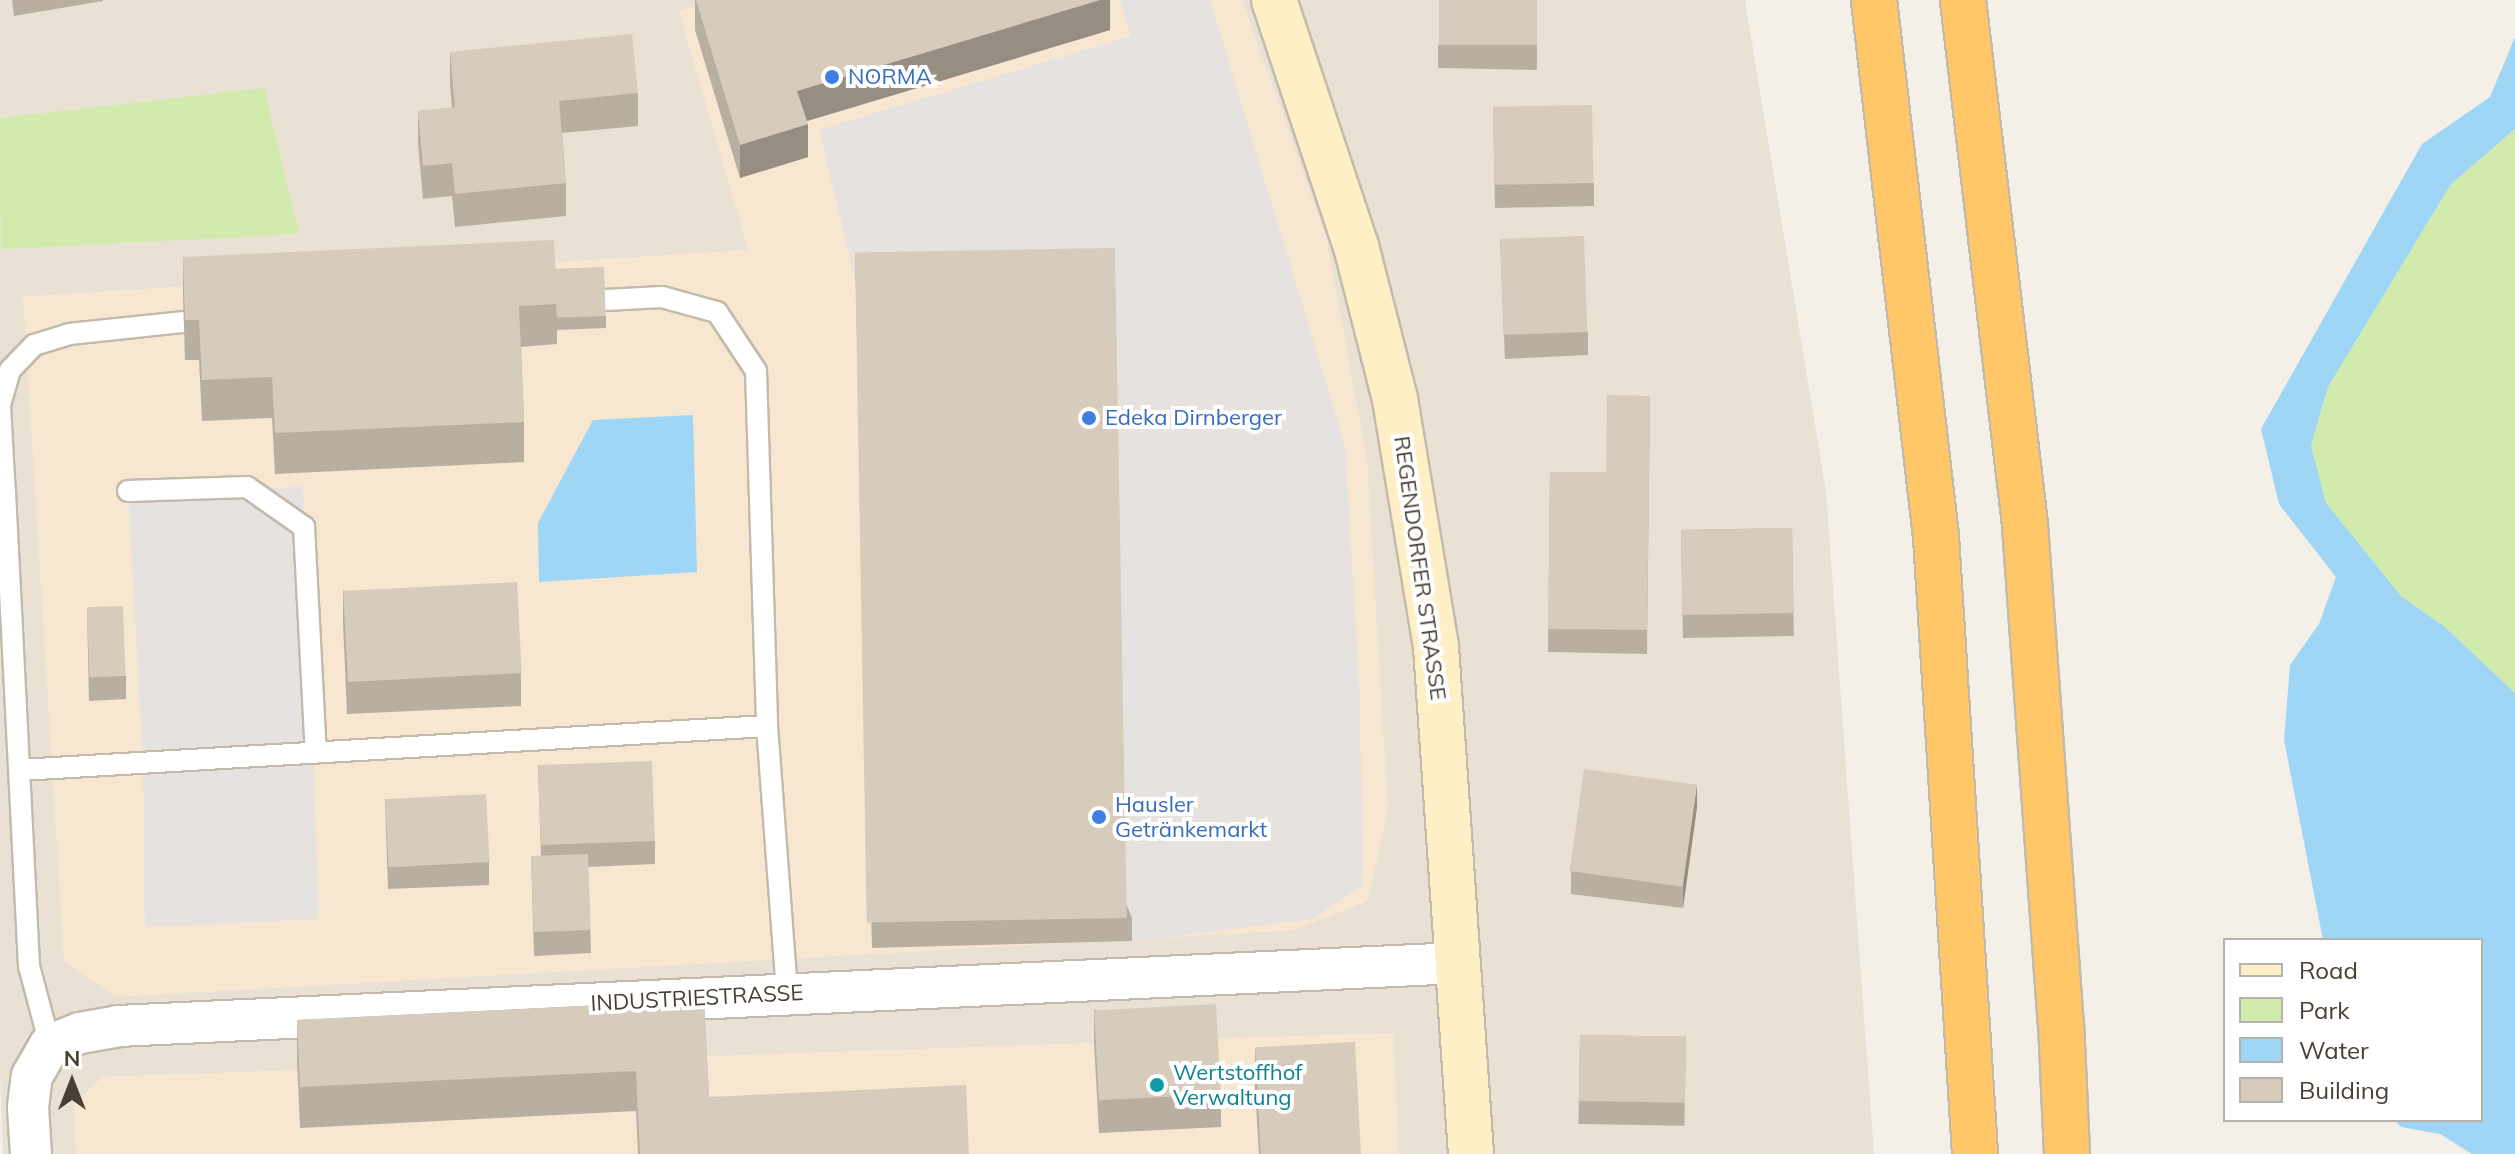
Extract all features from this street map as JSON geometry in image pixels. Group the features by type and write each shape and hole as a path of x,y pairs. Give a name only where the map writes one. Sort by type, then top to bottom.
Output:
{"highway":[{"path":"1874,0 1936,537 1975,1154"},
{"path":"1963,0 2025,525 2061,1022 2067,1154"}],"street":[{"name":"REGENDORFER STRASSE","path":"1274,0 1356,246 1395,399 1436,647 1471,1154"},
{"name":"INDUSTRIESTRASSE","path":"50,1045 80,1033 118,1026 1460,963"},
{"path":"31,1154 28,1107 32,1076 50,1045"}],"lane":[{"path":"605,300 662,297 717,312 756,371 767,726 787,993"},
{"path":"50,1045 29,966 2,493 0,406 10,370 34,345 69,334 184,322"},
{"path":"128,491 247,487 304,527 316,753"},
{"path":"20,770 767,726"}],"shaded area":[{"path":"0,0 713,0 679,12 749,250 23,297 116,996 1294,930 1367,901 1327,241 1242,0 1745,0 1826,492 1874,1154 1399,1154 1392,1033 103,1077 74,1103 76,1154 3,1154 0,1076"},
{"path":"713,0 1242,0 1327,241 1367,460 1388,809 1368,901 1294,930 116,997 64,962 23,297 748,250 679,11"},
{"path":"1120,0 1210,0 1345,446 1359,683 1363,850 1362,886 1312,919 1132,941 855,278 819,130 1131,36"},
{"path":"303,487 319,919 145,927 143,763 128,491"},
{"path":"1393,1033 1399,1154 76,1154 74,1103 103,1077"}],"green space":[{"path":"264,88 299,234 1,249 0,118"},
{"path":"2515,129 2515,693 2445,627 2401,596 2326,503 2311,445 2328,387 2451,184"}],"water":[{"path":"2515,37 2515,129 2451,184 2328,387 2311,445 2326,503 2401,596 2445,627 2515,693 2515,1154 2472,1154 2440,1134 2401,1127 2397,1122 2483,1122 2483,938 2323,938 2284,740 2290,665 2319,624 2336,577 2279,504 2261,429 2422,144 2490,97"},
{"path":"693,415 697,572 539,582 538,523 593,420"}],"building":[{"name":"NORMA","path":"696,0 1100,0 797,91 808,124 740,145"},
{"path":"1439,0 1537,0 1537,45 1439,45"},
{"path":"632,34 638,93 559,101 566,183 455,194 452,163 423,166 418,111 455,107 450,52"},
{"path":"1592,105 1593,183 1494,185 1493,107"},
{"path":"1584,236 1587,332 1503,335 1500,239"},
{"path":"554,240 557,304 519,306 524,422 275,433 272,377 202,380 199,320 185,320 183,257"},
{"path":"1115,248 1127,918 867,922 855,253"},
{"path":"604,267 606,316 557,318 555,269"},
{"path":"1607,395 1650,396 1647,630 1548,629 1550,472 1606,472"},
{"path":"1792,528 1793,613 1683,615 1681,530"},
{"path":"517,582 522,673 348,682 343,591"},
{"path":"123,606 125,676 89,677 87,607"},
{"path":"652,761 655,841 541,845 538,765"},
{"path":"1584,769 1697,785 1683,887 1570,871"},
{"path":"486,794 490,862 389,867 385,799"},
{"path":"588,854 591,930 534,932 531,856"},
{"path":"704,1000 709,1097 966,1085 969,1154 640,1154 636,1071 300,1087 297,1020"},
{"name":"Wertstoffhof Verwaltung","path":"1216,1004 1221,1094 1099,1100 1094,1010"},
{"path":"1580,1035 1686,1037 1685,1103 1579,1101"},
{"path":"1355,1042 1361,1154 1261,1154 1255,1047"}],"place":[{"name":"NORMA","path":"832,77"},
{"name":"Edeka Dirnberger","path":"1089,418"},
{"name":"Hausler Getränkemarkt","path":"1099,817"},
{"name":"Wertstoffhof Verwaltung","path":"1157,1085"}]}
